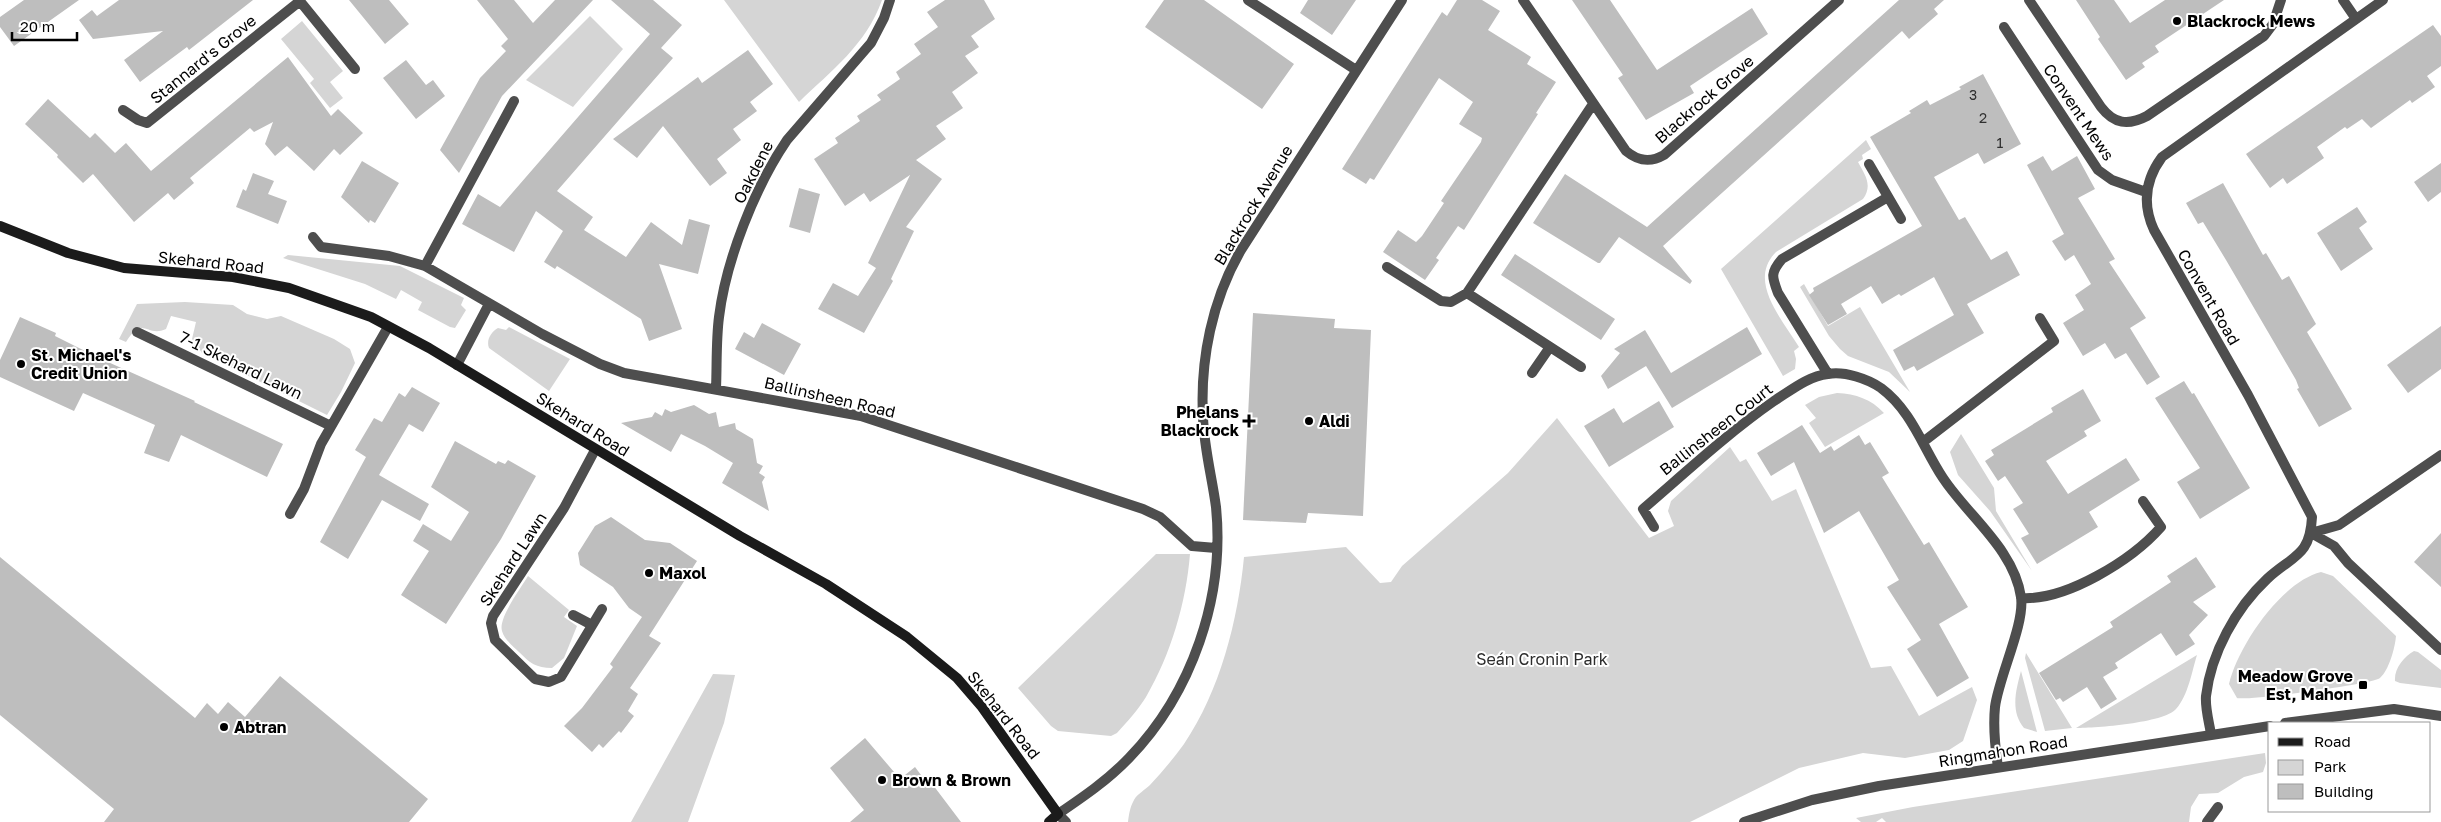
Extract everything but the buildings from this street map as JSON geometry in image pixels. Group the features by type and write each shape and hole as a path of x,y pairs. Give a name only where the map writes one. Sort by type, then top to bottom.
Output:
{"main road":[{"name":"Skehard Road","path":"0,226 60,250 124,268 233,277 289,288 356,312 388,327 457,365 740,536 826,584 924,650 957,678 982,707 1062,819"},
{"path":"1049,822 1062,819"}],"street":[{"path":"299,0 355,69"},
{"name":"Stannard's Grove","path":"123,110 143,123 147,123 299,0"},
{"name":"Oakdene","path":"716,389 722,303 736,251 752,204 776,155 787,140 871,43 884,18 890,0"},
{"path":"1248,0 1356,70"},
{"name":"Blackrock Avenue","path":"1062,819 1130,758 1178,692 1190,667 1204,627 1213,582 1216,548 1216,508 1203,419 1203,396 1207,348 1219,299 1241,250 1402,0"},
{"name":"Blackrock Grove","path":"1522,0 1626,151 1635,158 1655,160 1664,156 1839,0"},
{"path":"2029,0 2100,107 2109,117 2126,123 2134,123 2147,116 2264,36 2272,24 2281,0"},
{"path":"2343,0 2356,19"},
{"name":"Convent Road","path":"2311,533 2312,517 2306,503 2154,230 2148,217 2146,192 2152,173 2162,157 2383,0"},
{"name":"Convent Mews","path":"2004,27 2098,170 2112,180 2146,192"},
{"path":"425,266 514,100"},
{"path":"1387,267 1441,301 1451,302 1467,293 1593,104"},
{"path":"1869,164 1900,219"},
{"path":"1888,197 1782,259 1773,269 1773,279 1778,293 1828,374 1866,380 1880,387 1898,403 1924,442 1949,486 2008,562 2017,581 2021,598 2019,618 1995,706 1994,740 1998,767"},
{"name":"Ballinsheen Road","path":"313,237 321,247 389,256 425,266 600,364 646,378 838,411 884,423 1144,509 1160,517 1192,546 1216,548"},
{"path":"1467,293 1581,367"},
{"path":"457,365 490,304"},
{"path":"1924,442 2054,341 2040,318"},
{"path":"290,514 304,489 321,444 388,327"},
{"name":"7-1 Skehard Lawn","path":"136,332 331,426"},
{"path":"1532,374 1550,347"},
{"name":"Ballinsheen Court","path":"1654,527 1643,508 1740,426 1797,386 1828,374"},
{"name":"Skehard Lawn","path":"596,450 564,508 493,616 491,623 495,640 535,679 550,682 561,677 602,609"},
{"path":"2311,533 2339,526 2441,454"},
{"path":"2021,598 2046,596 2063,590 2107,570 2136,551 2160,527 2143,501"},
{"path":"2311,533 2334,546 2348,563 2441,650"},
{"path":"2211,734 2206,698 2212,670 2223,641 2242,608 2268,578 2300,554 2308,544 2311,533"},
{"path":"573,615 592,625"},
{"path":"2293,722 2394,709 2441,716"},
{"name":"Ringmahon Road","path":"1744,822 1812,800 1879,786 2268,726"},
{"path":"2207,822 2218,807"}],"green space":[{"path":"724,0 882,0 875,16 857,44 836,68 799,102"},
{"path":"590,16 623,49 573,107 526,80"},
{"path":"302,21 343,71 330,82 343,98 330,108 310,83 314,79 281,39"},
{"path":"1866,140 1871,149 1862,155 1863,159 1858,162 1868,185 1863,199 1776,252 1768,263 1765,275 1770,300 1799,347 1794,351 1796,359 1795,369 1783,376 1721,269"},
{"path":"288,255 400,266 464,298 461,305 466,310 455,328 450,327 418,310 422,302 401,290 396,299 365,284 283,258"},
{"path":"1804,284 1828,326 1860,307 1910,392 1889,372 1848,356 1840,349 1829,336 1800,287"},
{"path":"185,302 233,305 247,314 267,319 281,316 334,339 350,349 355,363 327,415 202,353 192,339 196,322 171,316 166,329 154,331 141,328 137,329 126,342 119,339 137,304"},
{"path":"509,327 570,359 549,391 489,348 489,339 493,332 498,328 506,330"},
{"path":"1837,393 1863,398 1874,404 1884,413 1825,447 1809,423 1816,418 1805,405 1819,397"},
{"name":"Seán Cronin Park","path":"1557,418 1649,538 1674,526 1668,511 1671,501 1730,447 1740,462 1746,459 1772,501 1796,489 1871,668 1891,666 1919,716 1972,687 1977,700 1963,741 1949,750 1905,758 1863,753 1799,768 1690,822 1128,822 1135,798 1150,785 1184,744 1208,701 1232,630 1244,557 1346,547 1380,583 1391,582 1402,566 1508,473"},
{"path":"1961,434 1994,488 1996,511 2032,571 1990,511 1958,475 1950,452"},
{"path":"1156,554 1190,554 1185,591 1176,628 1155,681 1136,711 1117,733 1111,736 1058,731 1051,726 1018,688"},
{"path":"2321,572 2333,576 2396,636 2386,670 2380,678 2373,681 2285,695 2237,698 2229,684 2234,669 2252,634 2263,618 2291,588 2306,578"},
{"path":"528,576 569,610 564,617 577,626 564,658 552,668 537,666 530,662 509,642 502,631 503,619"},
{"path":"2414,651 2441,670 2441,688 2395,681 2400,663"},
{"path":"2026,653 2072,728 2045,731 2025,658"},
{"path":"2197,655 2184,697 2176,709 2169,714 2129,724 2076,728"},
{"path":"2021,671 2037,732 2024,728 2017,715 2015,700"},
{"path":"713,674 735,675 724,723 688,822 631,822"},
{"path":"2265,753 2266,763 2263,772 2244,777 2218,793 2199,794 2191,807 2189,822 1886,822 1882,818 1876,822 1861,822 1856,818 1913,807"}],"place":[{"name":"Blackrock Mews","path":"2177,21"},
{"name":"St. Michael's Credit Union","path":"21,364"},
{"name":"Phelans Blackrock","path":"1249,421"},
{"name":"Aldi","path":"1309,421"},
{"name":"Maxol","path":"649,573"},
{"name":"Meadow Grove Est, Mahon","path":"2363,685"},
{"name":"Abtran","path":"224,727"},
{"name":"Brown & Brown","path":"882,780"}]}
